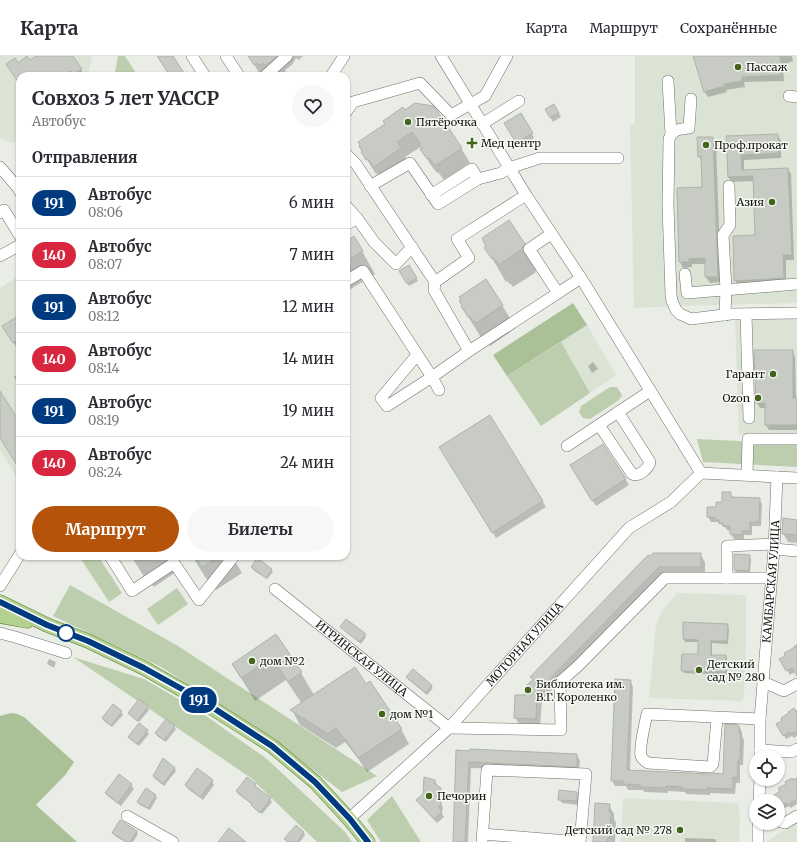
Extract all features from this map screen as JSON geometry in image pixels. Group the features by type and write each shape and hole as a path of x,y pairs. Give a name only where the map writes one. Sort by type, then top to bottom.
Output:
{"main road":[{"path":"0,602 47,625 88,641 137,665 198,698 272,746 315,782 350,819 368,842"},
{"path":"0,616 47,625"}],"street":[{"path":"192,56 202,72"},
{"path":"226,56 236,72"},
{"path":"269,72 287,56"},
{"path":"334,72 344,56"},
{"path":"441,56 526,195 581,278 701,473 797,478"},
{"path":"350,106 353,102 420,83 451,115 485,96 507,56"},
{"path":"668,81 670,134 668,205 672,301 676,310 691,318 746,314 797,313"},
{"path":"670,134 679,129 689,128 691,99"},
{"path":"482,124 519,101"},
{"path":"350,158 356,164 435,282 434,290 469,351"},
{"path":"370,186 410,163 438,204 478,179 501,173 510,168 540,158 618,158"},
{"path":"0,167 16,186"},
{"path":"725,315 726,289 723,235 730,226 729,186"},
{"path":"435,282 468,258 457,239 526,195"},
{"path":"1,209 16,230"},
{"path":"350,210 374,242 396,264 412,247"},
{"path":"350,222 357,218"},
{"path":"551,234 529,249 558,293"},
{"path":"0,256 16,247"},
{"path":"350,279 363,271 439,390"},
{"path":"685,274 687,293 797,284"},
{"path":"417,355 381,398 387,406 432,378 469,351 581,278"},
{"path":"746,314 749,418"},
{"path":"567,446 650,391"},
{"path":"599,425 632,474 636,475 640,473 649,466 650,462 618,412"},
{"path":"747,475 748,439 797,439"},
{"name":"МОТОРНАЯ УЛИЦА","path":"350,819 449,728 630,528 671,502 701,473"},
{"name":"КАМБАРСКАЯ УЛИЦА","path":"760,750 760,719 774,546 777,477"},
{"path":"727,578 726,546 774,546 797,551"},
{"path":"0,586 16,560"},
{"path":"113,560 132,591 174,563 199,600 231,560"},
{"path":"449,728 561,730 560,682 578,666 665,578 771,578"},
{"name":"ИГРИНСКАЯ УЛИЦА","path":"275,589 449,728"},
{"path":"15,636 20,620"},
{"path":"0,633 15,636 66,653"},
{"path":"763,682 784,691 797,684"},
{"path":"717,718 713,764 710,767 648,763 643,759 641,755 641,748 647,714 760,719"},
{"path":"785,752 792,752 797,748"},
{"path":"487,770 586,774 580,842 482,838 487,770"},
{"path":"127,816 173,842"},
{"path":"785,822 797,816"},
{"path":"758,830 758,842"}],"shaded area":[{"path":"0,56 92,56 89,72 16,72 16,140 12,143 0,138"},
{"path":"635,56 797,56 797,303 634,308 630,124 635,124"},
{"path":"16,278 16,476 0,450 0,288"},
{"path":"797,318 797,435 739,434 735,319"},
{"path":"587,325 616,375 590,393 560,342"},
{"name":"Детский сад № 280","path":"677,593 746,595 746,645 744,696 742,701 649,698 656,625 662,611"},
{"name":"Детский сад № 278","path":"623,798 738,803 740,818 739,842 621,842"},
{"path":"797,822 797,842 766,842 785,830"}],"green space":[{"path":"118,56 125,56 135,72 115,72"},
{"path":"573,303 587,325 507,376 493,355"},
{"path":"561,342 590,393 541,426 507,376"},
{"path":"610,387 617,387 622,395 619,400 590,419 583,418 579,412 581,406"},
{"path":"697,439 797,444 797,467 703,462"},
{"path":"82,560 101,560 122,593 109,602"},
{"path":"70,585 178,646 377,776 342,792 276,741 161,667 53,616"},
{"path":"177,588 188,604 158,625 147,609"},
{"path":"73,657 144,679 199,711 267,759 345,832 352,842 317,842 251,778"},
{"path":"11,713 24,717 74,762 66,774 36,805 77,842 0,842 0,716"},
{"path":"392,796 421,842 381,842 367,820"}],"building":[{"path":"27,56 30,60 36,56 73,56 82,69 77,72 16,72 16,79 6,64 15,58 18,63"},
{"path":"157,56 173,56 183,72 167,72"},
{"path":"248,56 277,56 269,63 264,65 263,63 259,65 257,63 254,65"},
{"name":"Пассаж","path":"693,56 780,56 781,75 742,77 742,81 724,84 725,86 704,92"},
{"path":"415,103 433,106 462,148 435,166 429,158 427,159 420,149 422,148 419,144 420,143 412,132 397,142 401,148 374,167 368,159 366,160 361,152 362,151 358,142 385,124 383,121 403,107 405,110"},
{"path":"554,104 559,113 550,118 545,109"},
{"path":"521,113 533,133 516,143 504,123"},
{"name":"Азия","path":"778,134 779,153 741,155 742,170 788,168 792,255 783,255 784,278 734,281 733,236 755,235 753,176 728,177 726,136"},
{"path":"697,137 713,137 718,277 705,277 705,258 689,259 689,262 679,262 677,188 702,187 701,156 698,157"},
{"path":"509,220 525,244 522,249 499,265 497,261 496,262 493,258 492,259 484,248 486,247 482,238"},
{"path":"354,236 363,251 350,259 350,238"},
{"path":"409,265 417,278 407,284 399,271"},
{"path":"486,279 503,305 476,323 469,316 468,317 461,306 462,305 459,301 461,300 459,297"},
{"path":"16,317 16,341 13,343 2,326"},
{"name":"Гарант","path":"754,350 793,350 793,398 797,398 797,425 765,425 765,403 756,403"},
{"path":"0,391 16,417 16,464 0,438"},
{"path":"490,415 543,501 492,533 439,447"},
{"path":"603,444 626,479 592,501 570,465"},
{"path":"722,492 731,492 731,497 760,498 759,522 750,522 750,531 742,531 742,535 730,534 730,526 723,526 723,523 719,523 719,520 707,517 707,507 716,507 716,502 722,502"},
{"path":"783,518 797,520 797,535 782,534"},
{"path":"653,553 701,553 701,567 659,567 537,692 536,719 514,718 515,695 525,695 527,685 533,679 530,677 648,555 650,556"},
{"path":"734,554 750,555 749,571 734,570"},
{"path":"198,560 213,560 202,567"},
{"path":"256,560 260,560 272,569 266,578 251,567"},
{"path":"346,619 366,634 359,642 340,627"},
{"path":"683,622 728,624 727,641 711,641 711,655 726,655 726,672 681,671 682,654 698,654 698,640 683,639"},
{"name":"дом №2","path":"276,634 302,672 288,682 272,658 241,678 232,664"},
{"path":"797,646 797,676 792,668 786,671 779,659 785,656 784,653"},
{"path":"355,667 366,684 370,681 402,729 358,758 336,728 328,734 290,710"},
{"path":"413,669 432,685 426,693 406,677"},
{"path":"615,679 631,680 627,770 723,774 725,724 739,725 739,733 741,733 740,760 738,760 737,778 733,777 733,789 682,789 682,787 666,786 665,788 640,787 640,785 623,784 623,781 611,781"},
{"path":"139,699 148,706 137,721 128,713"},
{"path":"113,704 122,711 111,726 102,718"},
{"path":"794,708 797,712 797,731 790,734 789,732 783,736 776,724 782,721 781,718"},
{"path":"166,719 175,726 164,740 155,733"},
{"path":"139,723 148,730 137,744 128,737"},
{"path":"470,749 577,754 577,767 469,762 465,842 453,842 456,750 470,751"},
{"path":"163,758 175,768 163,784 153,776"},
{"path":"197,768 213,780 200,797 185,785"},
{"path":"119,774 132,784 118,803 105,793"},
{"path":"247,777 256,784 255,786 271,798 260,813 251,805 252,804 236,791"},
{"name":"Печорин","path":"424,777 435,780 435,784 441,788 438,796 441,802 439,808 442,812 434,819 416,800 423,794"},
{"path":"792,778 793,780 797,778 797,799 787,805 785,804 785,794 776,794 780,791 778,788 785,786 785,782"},
{"path":"146,788 156,795 148,808 137,802"},
{"path":"559,790 577,792 577,801 558,800"},
{"path":"595,803 610,804 610,838 608,837 607,842 593,842"},
{"path":"120,820 137,831 130,842 127,842 112,833"},
{"path":"296,825 304,832 297,842 288,842 284,839"},
{"path":"229,828 246,842 218,842"}],"bus line":[{"name":"191","path":"0,602 47,625 88,641 144,668 198,698 272,746 315,782 350,819 368,842"}],"place":[{"name":"Пассаж","path":"738,67"},
{"name":"Пятёрочка","path":"408,122"},
{"name":"Мед центр","path":"472,143"},
{"name":"Проф.прокат","path":"706,145"},
{"name":"Азия","path":"772,202"},
{"name":"Гарант","path":"773,374"},
{"name":"Ozon","path":"758,398"},
{"name":"дом №2","path":"252,661"},
{"name":"Детский сад № 280","path":"699,670"},
{"name":"Библиотека им. В.Г. Короленко","path":"528,690"},
{"name":"дом №1","path":"382,714"},
{"name":"Печорин","path":"429,796"},
{"name":"Детский сад № 278","path":"680,830"}]}
